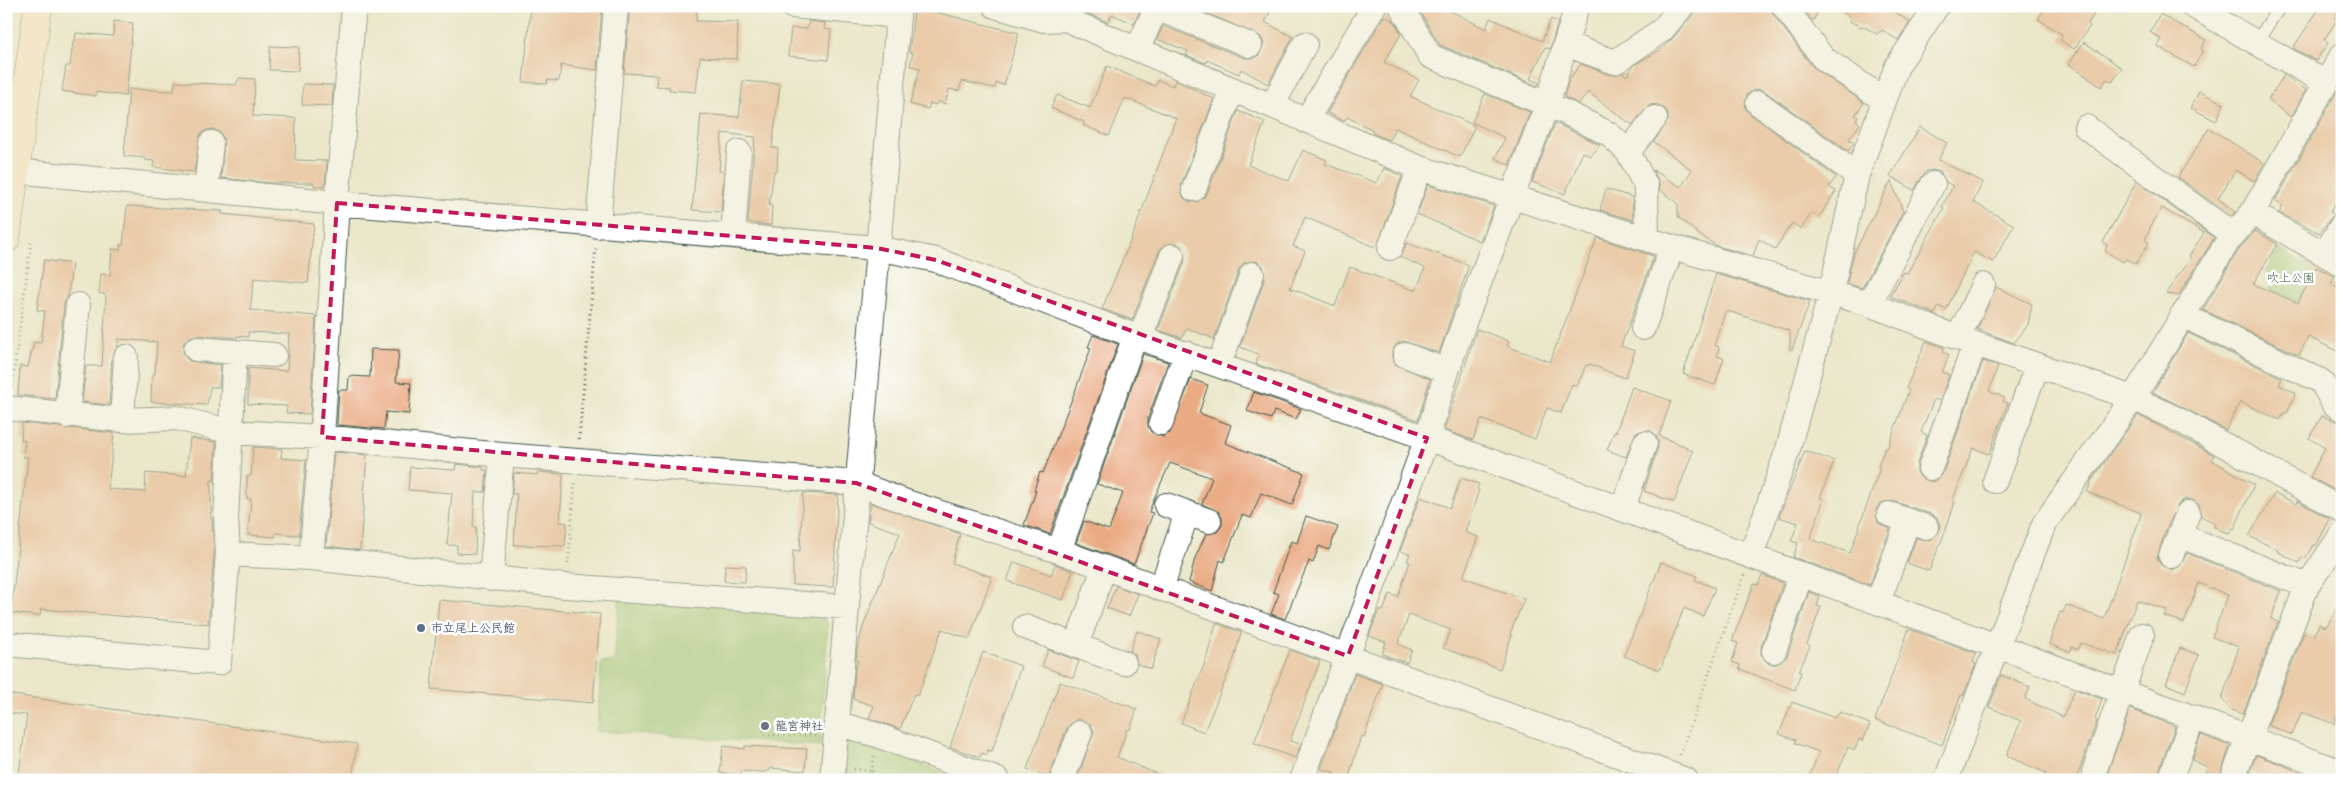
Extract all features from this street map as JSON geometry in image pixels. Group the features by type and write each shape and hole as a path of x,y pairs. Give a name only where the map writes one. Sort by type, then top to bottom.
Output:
{"street":[{"path":"6,239 38,6"},
{"path":"311,558 322,437 337,203 354,6"},
{"path":"598,226 616,6"},
{"path":"792,6 898,11 876,248 832,780"},
{"path":"995,6 1044,20 1065,19 1138,48 1420,168 1647,238 1671,251 1831,292 1869,304 1970,346 2179,420 2342,510"},
{"path":"1306,121 1374,6"},
{"path":"1401,6 1430,56 1609,134 1628,152 1646,186 1647,238"},
{"path":"1302,780 1427,438 1447,371 1547,106 1577,6"},
{"path":"1566,44 1615,62 1662,30 1682,6"},
{"path":"1784,6 1823,58 1884,100"},
{"path":"1751,556 1788,449 1831,292 1857,175 1897,66 1937,6"},
{"path":"2193,6 2326,83"},
{"path":"1138,48 1156,7 1250,45"},
{"path":"1272,106 1305,44"},
{"path":"1946,780 2044,524 2130,403 2182,315 2233,235 2252,213 2342,55"},
{"path":"1194,189 1232,89"},
{"path":"1758,103 1857,175"},
{"path":"1628,152 1655,118"},
{"path":"2086,127 2233,235"},
{"path":"206,190 211,143"},
{"path":"733,236 739,152"},
{"path":"1390,248 1420,168"},
{"path":"15,171 337,203 876,248 936,260 1138,337 1427,438 1997,645 2342,773"},
{"path":"1869,304 1920,194"},
{"path":"2252,213 2333,258 2342,225"},
{"path":"1643,328 1671,251"},
{"path":"1059,551 1138,337 1172,256"},
{"path":"1219,365 1252,274"},
{"path":"1930,468 1970,346 1983,285"},
{"path":"67,416 78,305"},
{"path":"2182,315 2322,381 2334,404 2342,409"},
{"path":"196,349 274,355"},
{"path":"6,644 220,663 228,554 226,518 235,352"},
{"path":"1161,423 1186,354"},
{"path":"1405,355 1447,371"},
{"path":"122,420 126,357"},
{"path":"1996,480 2035,370"},
{"path":"6,408 67,416 122,420 177,418 232,432 322,437 502,455 856,483 906,502 1059,551 1680,777"},
{"path":"1623,509 1645,443"},
{"path":"491,579 502,455"},
{"path":"1161,589 1176,509 1209,521"},
{"path":"2188,513 2175,545 2307,586"},
{"path":"1878,602 1907,521"},
{"path":"2232,780 2307,586 2342,534"},
{"path":"228,554 311,558 566,586 846,607"},
{"path":"1076,646 1104,568"},
{"path":"1774,651 1801,574"},
{"path":"1025,627 1124,663"},
{"path":"2094,772 2142,635"},
{"path":"2170,780 2193,717"},
{"path":"836,729 877,735 998,780"},
{"path":"1062,780 1080,733"}],"lane":[{"path":"2256,43 2280,6"},
{"path":"2340,780 2342,773"}],"path":[{"path":"566,586 598,226"},
{"path":"1680,777 1751,556"},
{"path":"764,730 764,735 836,729"}],"highlighted area":[{"path":"337,203 877,248 936,260 1427,438 1348,656 856,483 322,437"}],"green space":[{"name":"吹上公園","path":"2279,249 2300,262 2306,253 2318,260 2298,301 2268,289 2274,278 2265,271"},
{"path":"620,595 817,611 828,624 820,746 597,731 601,662 614,662"},
{"path":"847,738 964,780 843,780"}],"building":[{"path":"531,6 602,6 597,70 561,65 559,81 547,80 547,84 523,82"},
{"path":"630,6 697,6 696,21 738,22 737,59 700,57 696,92 669,90 670,87 656,86 657,75 624,73"},
{"path":"1070,6 1129,6 1140,10 1134,24 1112,14 1108,22"},
{"path":"1201,6 1273,6 1265,22 1293,37 1268,84 1241,69 1239,74 1207,60 1206,63 1186,55 1188,51 1157,39 1163,26 1245,58 1253,58 1259,55 1264,43 1260,36 1199,10"},
{"path":"1417,6 1441,6 1486,29 1490,18 1542,41 1551,19 1558,22 1550,49 1545,47 1530,79 1539,83 1538,86 1440,45"},
{"path":"1695,6 1770,6 1773,14 1812,66 1864,103 1855,115 1858,117 1856,120 1860,124 1849,139 1854,142 1848,151 1766,92 1760,89 1753,90 1747,95 1745,108 1750,114 1836,177 1829,187 1836,191 1819,217 1812,213 1801,229 1792,223 1775,249 1759,239 1753,256 1717,246 1701,236 1678,217 1678,204 1660,190 1653,170 1681,187 1692,170 1654,142 1668,120 1668,113 1664,108 1657,104 1650,105 1632,125 1588,92 1579,104 1564,97 1569,79 1581,64 1610,75 1623,73 1627,76 1634,65 1660,50 1672,39 1693,15"},
{"path":"1801,6 1821,6 1813,21"},
{"path":"1835,6 1885,6 1910,22 1898,40 1882,30 1877,34 1863,26 1861,27 1850,21 1851,18"},
{"path":"2046,6 2099,6 2088,24 2090,26 2074,49 2060,40 2063,35 2038,19"},
{"path":"2321,6 2341,6 2334,18 2337,20 2324,40 2328,43 2316,61 2293,48"},
{"path":"919,8 1019,33 1004,85 996,83 995,88 962,81 959,91 949,89 945,104 937,101 936,105 930,103 928,109 910,104 920,68 910,66 913,53 909,52 914,12 918,12"},
{"path":"2160,14 2206,40 2194,67 2157,46 2161,39 2150,32"},
{"path":"1384,16 1394,21 1401,34 1384,62 1419,80 1410,96 1475,126 1460,157 1395,128 1389,140 1372,133 1373,130 1347,117 1344,121 1327,113"},
{"path":"114,21 133,23 126,96 96,92 96,96 62,91 66,66 70,66 76,33 113,36"},
{"path":"809,21 825,23 824,29 831,30 828,60 788,56 791,28 807,29"},
{"path":"2084,42 2122,68 2112,82 2107,79 2101,87 2069,64"},
{"path":"270,46 299,47 298,71 269,70"},
{"path":"1107,66 1155,86 1158,80 1173,86 1175,80 1214,99 1181,185 1183,197 1190,202 1197,202 1207,194 1238,111 1265,122 1248,165 1289,181 1303,150 1327,160 1325,164 1377,183 1384,168 1402,176 1377,248 1305,217 1293,246 1305,251 1290,288 1335,306 1350,267 1416,291 1425,268 1400,257 1407,243 1469,265 1439,353 1403,341 1397,344 1392,351 1392,358 1395,364 1430,379 1418,420 1256,364 1259,354 1240,347 1265,278 1263,266 1256,261 1244,263 1239,269 1214,339 1187,328 1182,338 1158,330 1185,261 1183,248 1177,243 1164,245 1159,251 1132,320 1102,309 1134,232 1176,118 1125,98 1109,136 1083,125 1084,122 1051,108 1057,95 1090,108"},
{"path":"2284,75 2306,90 2291,117 2268,100"},
{"path":"239,78 255,79 253,116 296,118 295,160 327,161 325,186 314,186 314,183 270,183 221,178 224,138 213,129 206,130 200,135 194,172 153,167 154,161 124,156 129,89 174,91 175,82 236,85"},
{"path":"743,81 780,84 772,148 778,148 777,171 774,171 769,205 772,206 771,225 748,223 755,137 722,133 719,171 724,172 721,212 692,210 701,114 739,117"},
{"path":"2342,83 2342,192 2330,212 2334,214 2319,233 2279,213 2283,206 2275,201"},
{"path":"303,84 333,85 332,106 302,105"},
{"path":"2199,91 2224,104 2216,121 2191,108"},
{"path":"1485,94 1530,112 1509,165 1495,158 1505,138 1472,122"},
{"path":"1555,123 1600,145 1591,156 1583,152 1565,194 1532,182"},
{"path":"1920,127 1947,143 1938,160 1983,182 1973,202 2014,225 1993,262 1974,252 1946,310 1939,306 1935,314 1890,296 1904,272 1907,273 1919,253 1944,208 1942,207 1953,186 1946,182 1940,172 1933,170 1926,171 1914,190 1890,176"},
{"path":"2209,128 2264,163 2254,181 2236,170 2218,198 2235,212 2231,216 2178,177"},
{"path":"1891,181 1903,211 1862,288 1851,285 1847,282 1854,253"},
{"path":"2137,181 2214,238 2178,296 2166,293 2191,258 2189,256 2204,233 2162,208 2145,240 2149,243 2136,264 2126,259 2123,262 2105,251 2107,245 2103,242"},
{"path":"1428,185 1494,206 1480,241 1417,214"},
{"path":"1606,189 1632,197 1633,220 1600,210"},
{"path":"127,206 222,211 222,214 314,224 308,283 254,278 250,310 316,316 310,414 286,413 287,406 248,404 248,368 287,371 289,334 248,332 248,337 237,336 237,338 197,335 190,337 184,342 183,354 189,361 221,365 219,387 210,387 207,405 151,402 152,374 155,374 157,342 118,339 118,346 112,356 109,405 82,402 86,366 102,366 106,295 99,293 101,274 110,275 112,249 120,250 120,245 123,245"},
{"path":"2255,231 2277,244 2253,284 2298,303 2316,267 2335,276 2331,284 2342,289 2342,353 2308,337 2299,355 2203,310 2239,249"},
{"path":"1597,238 1654,256 1621,346 1635,351 1625,378 1589,364 1588,366 1586,365 1577,386 1572,384 1561,413 1547,408 1535,439 1481,419 1473,440 1444,430 1477,329 1509,341 1507,346 1550,362"},
{"path":"44,260 72,264 68,296 64,304 55,399 18,395 20,366 28,367 34,342 41,343 45,311 37,310"},
{"path":"1716,274 1810,301 1792,350 1790,349 1790,331 1728,311 1725,312 1714,345 1719,347 1717,356 1724,358 1715,385 1683,374"},
{"path":"1996,287 2032,304 2028,325 2014,343 1977,329"},
{"path":"2188,333 2282,378 2279,385 2296,393 2287,413 2284,412 2280,420 2240,402 2226,430 2153,392"},
{"path":"1093,335 1118,344 1050,534 1024,525 1036,491 1034,490 1040,472 1043,473 1077,386 1091,348 1088,347"},
{"path":"1926,341 1944,348 1943,352 1949,355 1942,372 1949,375 1940,401 1934,399 1921,432 1927,435 1917,464 1917,471 1920,477 1932,482 1943,473 1983,361 1998,366 1989,391 2005,398 2003,401 2008,403 1989,454 1973,448 1952,502 1955,502 1945,532 1929,571 1907,563 1916,538 1929,540 1939,532 1940,525 1937,518 1931,514 1893,501 1880,503 1876,510 1878,523 1890,529 1870,585 1793,557 1798,543 1791,541 1798,523 1779,517 1805,451 1834,461 1820,498 1824,499 1810,539 1850,553 1880,468 1878,467 1885,448 1887,449 1909,390 1906,388"},
{"path":"371,349 399,350 396,382 411,383 409,414 386,412 384,429 337,425 339,390 348,390 349,376 370,377"},
{"path":"1143,354 1168,362 1148,418 1148,426 1151,432 1163,437 1170,433 1191,379 1208,385 1199,413 1231,425 1225,443 1304,473 1292,505 1261,493 1251,518 1242,515 1224,562 1220,560 1212,591 1189,582 1195,558 1206,534 1217,532 1222,525 1222,518 1219,512 1202,504 1212,478 1170,463 1149,512 1153,513 1134,564 1076,543 1084,521 1109,530 1123,493 1097,484"},
{"path":"1632,387 1671,401 1659,436 1693,451 1674,502 1644,491 1658,447 1658,440 1655,434 1649,430 1636,432 1626,457 1607,450 1614,432 1616,432"},
{"path":"1254,392 1301,409 1296,419 1274,411 1271,419 1247,411"},
{"path":"2138,415 2214,455 2212,460 2254,485 2234,529 2231,528 2229,534 2214,527 2215,523 2201,516 2199,505 2193,500 2186,499 2180,502 2166,529 2157,558 2161,565 2173,570 2180,566 2187,553 2281,591 2271,619 2278,622 2243,714 2231,710 2222,699 2239,647 2212,637 2228,595 2199,583 2184,623 2164,616 2167,610 2137,600 2117,655 2081,643 2078,650 2072,647 2070,652 2049,644 2060,612 2063,613 2066,605 2104,619 2141,513 2087,492 2092,480"},
{"path":"2322,416 2342,423 2342,494 2310,477 2325,448 2309,438"},
{"path":"22,423 114,433 108,489 145,492 146,473 186,476 190,438 216,442 214,481 211,480 211,519 214,555 208,624 41,609 40,616 11,613 28,457 23,457 25,440 21,440"},
{"path":"253,447 282,449 281,458 306,460 299,535 276,533 275,537 248,535 251,499 247,499 247,476 251,476"},
{"path":"334,452 367,455 360,550 326,546"},
{"path":"456,464 483,467 483,470 487,470 485,492 475,492 473,527 476,527 475,554 457,553 457,545 447,545 452,493 408,490 410,467 455,470"},
{"path":"538,472 563,474 560,522 567,523 565,546 514,545 517,494 512,494 514,473 537,475"},
{"path":"1461,478 1479,484 1477,489 1479,490 1465,532 1478,537 1463,577 1524,599 1510,634 1512,635 1500,669 1443,648 1451,630 1409,615 1398,644 1412,650 1407,663 1382,654 1386,642 1369,636 1379,610 1383,611 1390,594 1398,597 1410,562 1407,561 1410,554 1400,551 1420,497 1450,508"},
{"path":"803,493 838,495 833,587 793,585 793,550 800,551"},
{"path":"2275,493 2296,504 2297,501 2330,519 2316,546 2313,545 2305,559 2302,557 2299,563 2249,536"},
{"path":"871,503 960,534 952,563 992,577 969,639 942,629 918,695 914,694 900,729 869,718 874,706 853,699 855,668 858,661 856,660 857,649 863,627 900,533 868,522"},
{"path":"1306,516 1338,527 1329,550 1319,546 1313,563 1309,561 1285,619 1271,614 1279,594 1273,592 1291,541 1297,543"},
{"path":"1014,562 1051,575 1055,564 1073,571 1063,600 1007,581"},
{"path":"1661,562 1697,576 1695,580 1715,588 1703,616 1684,608 1660,670 1624,656"},
{"path":"725,565 746,566 745,582 724,581"},
{"path":"1762,575 1783,583 1761,647 1761,654 1769,664 1777,664 1787,656 1809,592 1820,596 1817,606 1821,607 1807,644 1810,646 1799,671 1801,672 1795,690 1739,669 1740,665 1732,662 1738,643 1732,641 1754,584 1758,585"},
{"path":"1116,586 1138,594 1129,616 1107,608"},
{"name":"市立尾上公民館","path":"439,600 600,614 593,703 431,689"},
{"path":"2342,600 2342,703 2334,724 2302,712 2292,735 2268,725 2304,633 2314,637 2319,624 2326,627"},
{"path":"1216,623 1241,632 1234,659 1204,732 1181,723 1206,660"},
{"path":"1909,629 1976,653 1973,663 1976,664 1963,696 1961,695 1942,745 1875,720"},
{"path":"1137,631 1161,639 1151,669 1137,664 1135,655 1130,651"},
{"path":"2180,648 2199,655 2185,692 2166,684"},
{"path":"1048,650 1079,661 1073,678 1042,666"},
{"path":"1290,650 1320,661 1290,741 1301,744 1295,758 1254,743"},
{"path":"983,652 1021,666 992,751 988,750 987,755 982,753 980,757 950,747"},
{"path":"1355,674 1383,684 1364,737 1361,736 1348,780 1333,775 1334,772 1321,769"},
{"path":"2001,675 2030,687 2025,699 2063,717 2075,689 2102,699 2095,720 2097,721 2076,780 2043,780 2046,773 2009,757 2007,754 2021,721 1989,707"},
{"path":"1060,682 1137,709 1130,730 1127,729 1117,757 1171,780 1077,780 1094,731 1090,724 1078,719 1067,728 1049,777 1027,769"},
{"path":"6,694 357,744 352,780 18,780 27,715 6,713"},
{"path":"1792,702 1835,718 1840,712 1870,724 1863,741 1859,739 1855,750 1848,747 1835,780 1808,780 1819,752 1795,743 1796,740 1779,734"},
{"path":"2130,709 2175,726 2155,780 2105,780"},
{"path":"2201,735 2230,746 2219,780 2203,780 2207,767 2192,760"},
{"path":"723,746 745,749 745,746 807,749 805,771 770,768 770,770 764,772 741,771 740,775 720,773"},
{"path":"2256,755 2317,780 2271,780 2250,772"}],"place":[{"name":"市立尾上公民館","path":"421,628"},
{"name":"龍宮神社","path":"765,726"}]}
